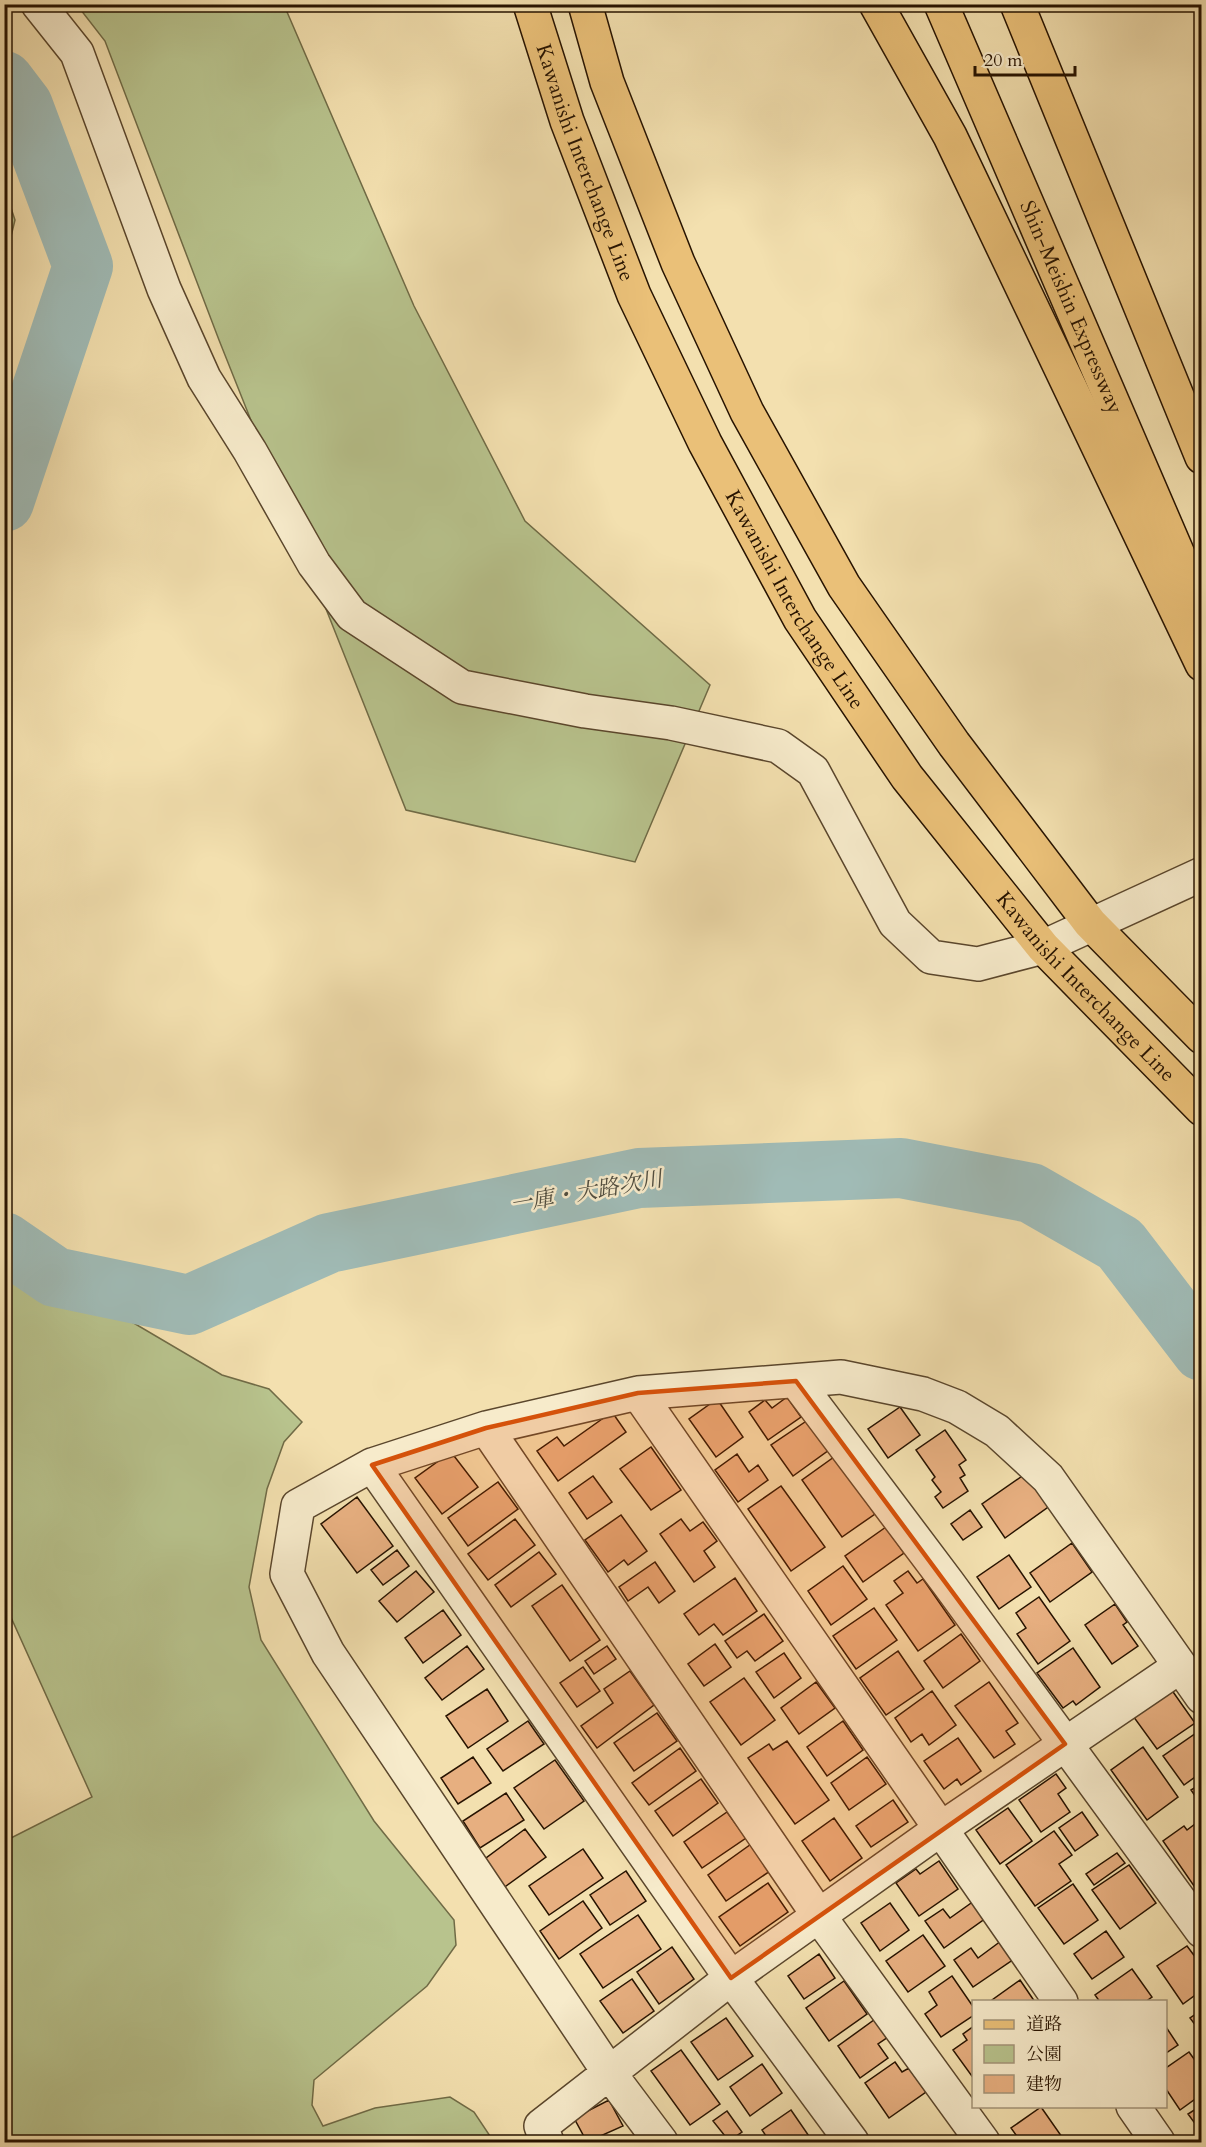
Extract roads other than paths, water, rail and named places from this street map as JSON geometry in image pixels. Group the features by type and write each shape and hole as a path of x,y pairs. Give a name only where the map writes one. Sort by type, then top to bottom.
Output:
{"main road":[{"name":"Kawanishi Interchange Line","path":"531,4 567,121 634,295 705,442 789,598 907,777 1043,947 1202,1109"},
{"path":"585,4 607,82 678,263 747,412 844,586 954,744 1090,924 1202,1037"},
{"path":"876,4 950,136 1202,664"},
{"name":"Shin-Meishin Expressway","path":"941,4 1202,610"},
{"path":"1017,4 1202,458"}],"street":[{"path":"39,4 77,53 160,278 204,378 250,451 314,564 352,615 462,687 585,711 671,723 778,746 813,771 895,923 931,957 978,964 1043,947 1202,874"},
{"path":"661,2142 610,2074 328,1653 287,1574 298,1506 372,1465 486,1428 638,1392 841,1377 903,1389 957,1407 997,1431 1048,1478 1202,1697"},
{"path":"796,1381 948,1583 1202,1931"},
{"path":"638,1392 1060,2000"},
{"path":"486,1428 819,1916 983,2142"},
{"path":"372,1465 731,1978 852,2142"},
{"path":"547,2142 541,2126 731,1978 942,1828 1179,1667"}],"waterway":[{"name":"一庫・大路次川","path":"4,81 23,106 83,266 4,502"},
{"name":"一庫・大路次川","path":"4,1242 55,1277 189,1305 329,1243 639,1178 901,1168 1031,1193 1120,1244 1202,1351"}]}
